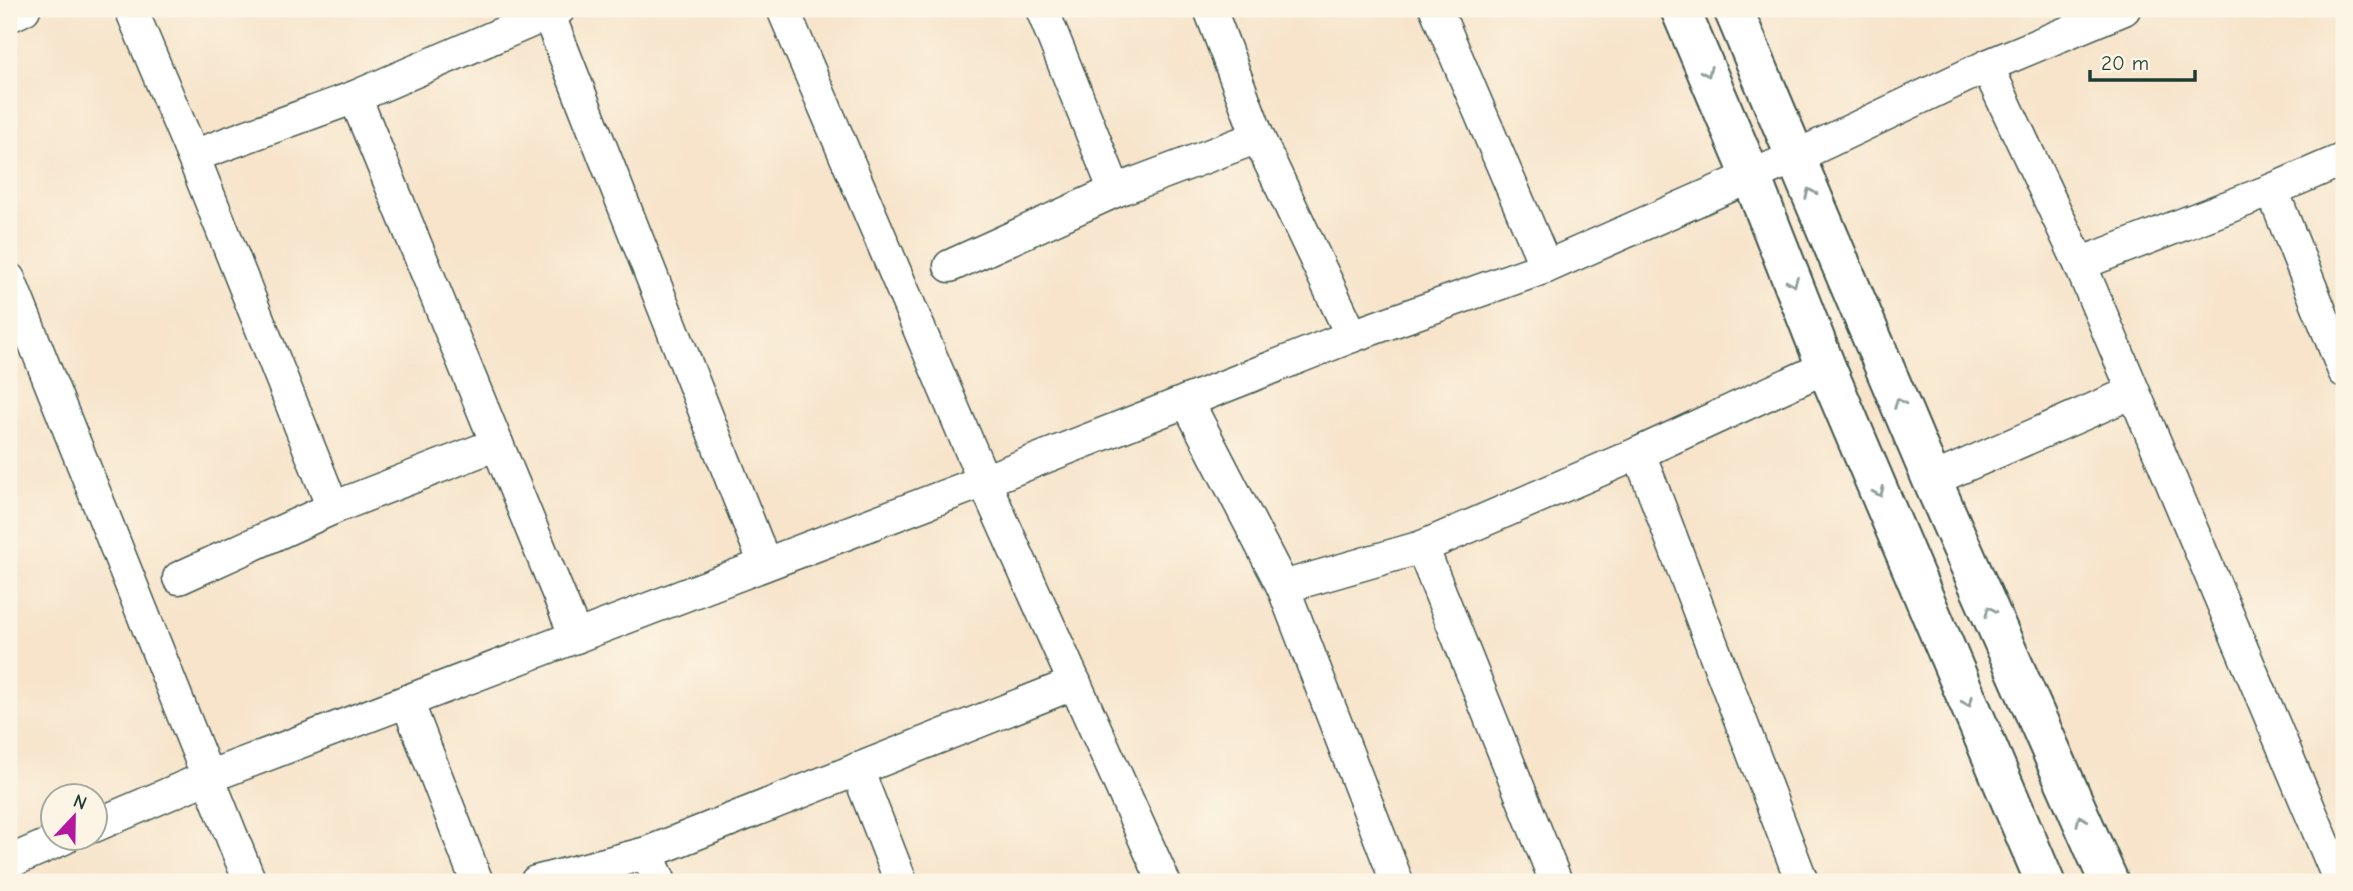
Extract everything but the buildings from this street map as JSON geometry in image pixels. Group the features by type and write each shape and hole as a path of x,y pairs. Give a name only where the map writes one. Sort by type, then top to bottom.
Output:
{"street":[{"path":"9,16 24,9"},
{"path":"131,9 193,156 333,508"},
{"path":"783,9 984,481 1164,882"},
{"path":"1042,9 1115,191"},
{"path":"1210,9 1258,137 1352,336"},
{"path":"1436,9 1545,267"},
{"path":"1680,9 1751,176 1826,367 2045,882"},
{"path":"1733,9 1932,480 2109,882"},
{"path":"108,819 208,777 984,481 1352,336 1545,267 1795,157 1987,66 2124,9"},
{"path":"193,156 355,97 553,11 765,564"},
{"path":"1987,66 2080,264 2340,882"},
{"path":"355,97 576,637"},
{"path":"950,266 1115,191 1258,137"},
{"path":"2080,264 2272,190 2344,159"},
{"path":"2272,190 2344,371"},
{"path":"9,279 250,882"},
{"path":"1283,587 1422,547 1639,453 1826,367"},
{"path":"1932,480 2133,392"},
{"path":"1187,401 1283,587 1397,882"},
{"path":"179,578 333,508 498,444"},
{"path":"1639,453 1801,882"},
{"path":"1422,547 1556,882"},
{"path":"536,882 647,853 1075,683"},
{"path":"407,701 477,882"},
{"path":"857,769 901,882"},
{"path":"11,855 38,846"},
{"path":"647,853 660,882"}]}
